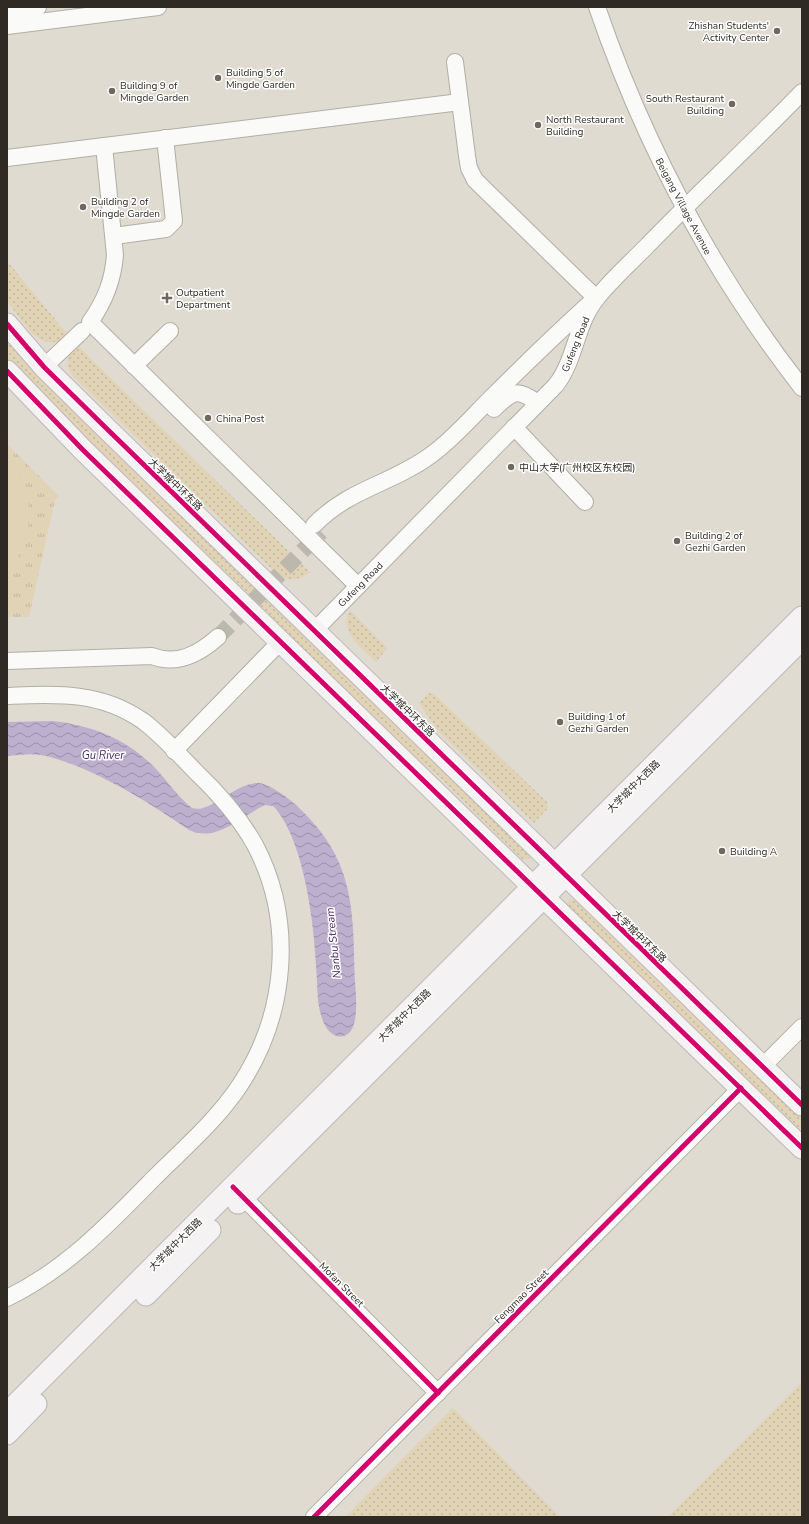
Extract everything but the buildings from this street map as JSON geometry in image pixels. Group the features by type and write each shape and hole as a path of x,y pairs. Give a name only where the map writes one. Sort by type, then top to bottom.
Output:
{"main road":[{"name":"大学城中环东路","path":"7,324 44,367 802,1105"},
{"path":"7,371 83,450 539,891 802,1148"},
{"name":"大学城中大西路","path":"7,1413 238,1192 560,870 802,617"},
{"name":"大学城中大西路","path":"560,870 802,639"},
{"name":"大学城中大西路","path":"7,1434 238,1192"}],"street":[{"path":"7,11 38,7"},
{"path":"7,26 158,7"},
{"name":"Beigang Village Avenue","path":"597,7 629,94 662,168 683,208 738,299 802,388"},
{"path":"455,62 468,162 475,180 596,298 538,351 435,452 416,465 353,494 332,508 317,528 354,506 407,481 437,463 507,396 514,393 521,393 537,403"},
{"name":"Gufeng Road","path":"314,631 556,385 566,371 585,320 596,298 683,208 747,148 802,92"},
{"path":"7,158 460,102"},
{"path":"114,236 166,229 173,223 175,216 165,138"},
{"path":"104,146 115,255 112,280 103,304 90,322 358,586"},
{"path":"134,366 170,330"},
{"path":"44,367 82,331"},
{"path":"514,427 585,502"},
{"path":"7,661 152,656 163,660 180,658 204,649 215,633"},
{"path":"174,751 281,642"},
{"path":"7,696 77,695 103,701 127,711 144,722 218,794 239,820 255,845 264,866 277,911 280,940 278,990 273,1014 257,1056 239,1086 220,1111 88,1245 49,1274 7,1298"},
{"path":"762,1067 802,1027"},
{"name":"Fengmao Street","path":"314,1517 741,1088"},
{"name":"Mofan Street","path":"238,1192 438,1393"}],"green space":[{"path":"7,261 69,336 59,341 49,342 33,334 26,326 7,301"},
{"path":"7,336 530,854 530,858 526,860 522,859 437,775 386,733 85,439 7,358"},
{"path":"77,344 310,572 298,579 281,577 277,574 73,376 67,364 71,352"},
{"path":"7,444 59,496 55,500 29,617 7,617"},
{"path":"7,456 17,469 24,484 28,499 29,515 23,546 7,575"},
{"path":"350,610 387,648 376,662 358,645 349,632 347,618"},
{"path":"429,693 434,694 547,802 548,808 534,823 438,731 419,703"},
{"path":"570,899 576,901 672,995 713,1030 802,1116 802,1135 568,906 567,903"},
{"path":"802,1382 802,1517 668,1517"},
{"path":"453,1408 560,1517 345,1517"}],"water":[{"name":"Gu River","path":"53,721 82,726 122,742 146,759 192,808 200,809 209,806 237,789 257,783 266,785 278,791 294,803 308,817 324,836 335,855 349,894 354,936 356,1016 352,1029 349,1033 345,1036 337,1036 333,1034 327,1029 321,1015 318,1001 313,928 306,884 294,842 286,824 276,809 273,806 265,805 219,831 199,833 189,830 156,808 118,786 78,767 37,754 7,756 7,722"}],"tunnel":[{"path":"218,637 321,532"}],"cycle path":[{"path":"7,324 44,367 105,427 802,1105"},
{"path":"7,371 83,450 802,1148"},
{"path":"314,1517 741,1088"},
{"path":"233,1187 438,1393"}],"place":[{"name":"Zhishan Students' Activity Center","path":"777,31"},
{"name":"Building 5 of Mingde Garden","path":"218,78"},
{"name":"Building 9 of Mingde Garden","path":"112,91"},
{"name":"South Restaurant Building","path":"732,104"},
{"name":"North Restaurant Building","path":"538,125"},
{"name":"Building 2 of Mingde Garden","path":"83,207"},
{"name":"Outpatient Department","path":"167,298"},
{"name":"China Post","path":"208,418"},
{"name":"中山大学(广州校区东校园)","path":"511,467"},
{"name":"Building 2 of Gezhi Garden","path":"677,541"},
{"name":"Building 1 of Gezhi Garden","path":"560,722"},
{"name":"Building A","path":"722,851"}],"water label":[{"name":"Nanbu Stream","path":"333,943"}]}
